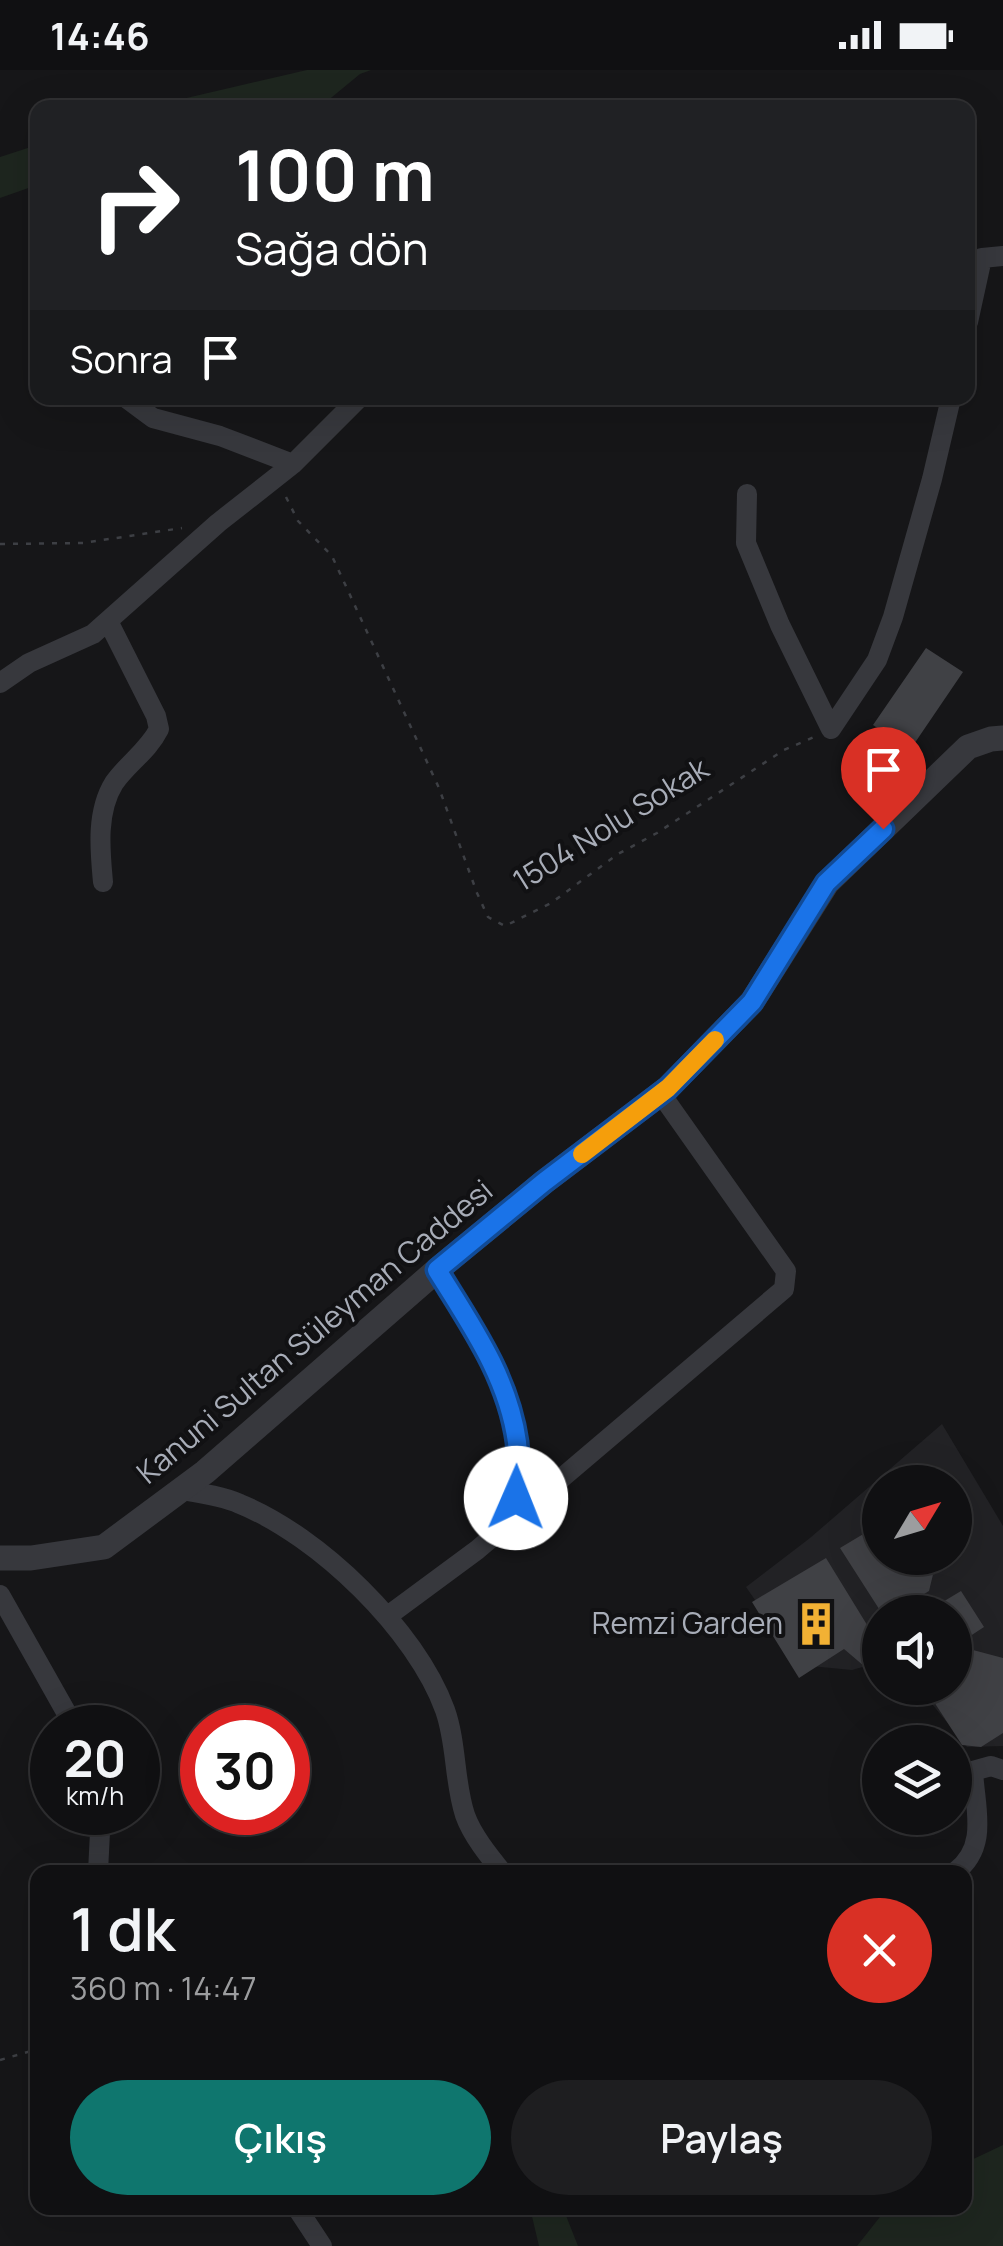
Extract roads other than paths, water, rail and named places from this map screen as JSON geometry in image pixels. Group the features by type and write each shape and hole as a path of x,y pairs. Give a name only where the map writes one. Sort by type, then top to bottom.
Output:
{"street":[{"path":"975,294 984,257 1003,244"},
{"path":"135,405 153,418 220,436 285,471"},
{"path":"0,683 30,662 94,634 218,523 285,471 351,405"},
{"path":"747,494 746,542 780,625 832,729 877,660 888,631 949,405"},
{"path":"102,882 98,836 113,785 160,729 108,621"},
{"name":"Kanuni Sultan Süleyman Caddesi","path":"0,1558 31,1558 104,1546 181,1490 437,1270 660,1094 752,1002 826,883 968,747 1003,738"},
{"path":"388,1615 500,1530 784,1289 786,1270 660,1094"},
{"path":"437,1270 491,1358 508,1401 517,1444 516,1498 500,1530"},
{"path":"181,1490 240,1504 281,1527 337,1566 388,1615 432,1679 446,1713 466,1817 497,1865"},
{"path":"0,1595 63,1705"},
{"path":"963,1865 971,1858 979,1838 973,1771 992,1766 1003,1770"},
{"path":"98,1865 100,1835"},
{"path":"302,2215 322,2246"}],"place":[{"name":"Remzi Garden","path":"816,1624"}]}
